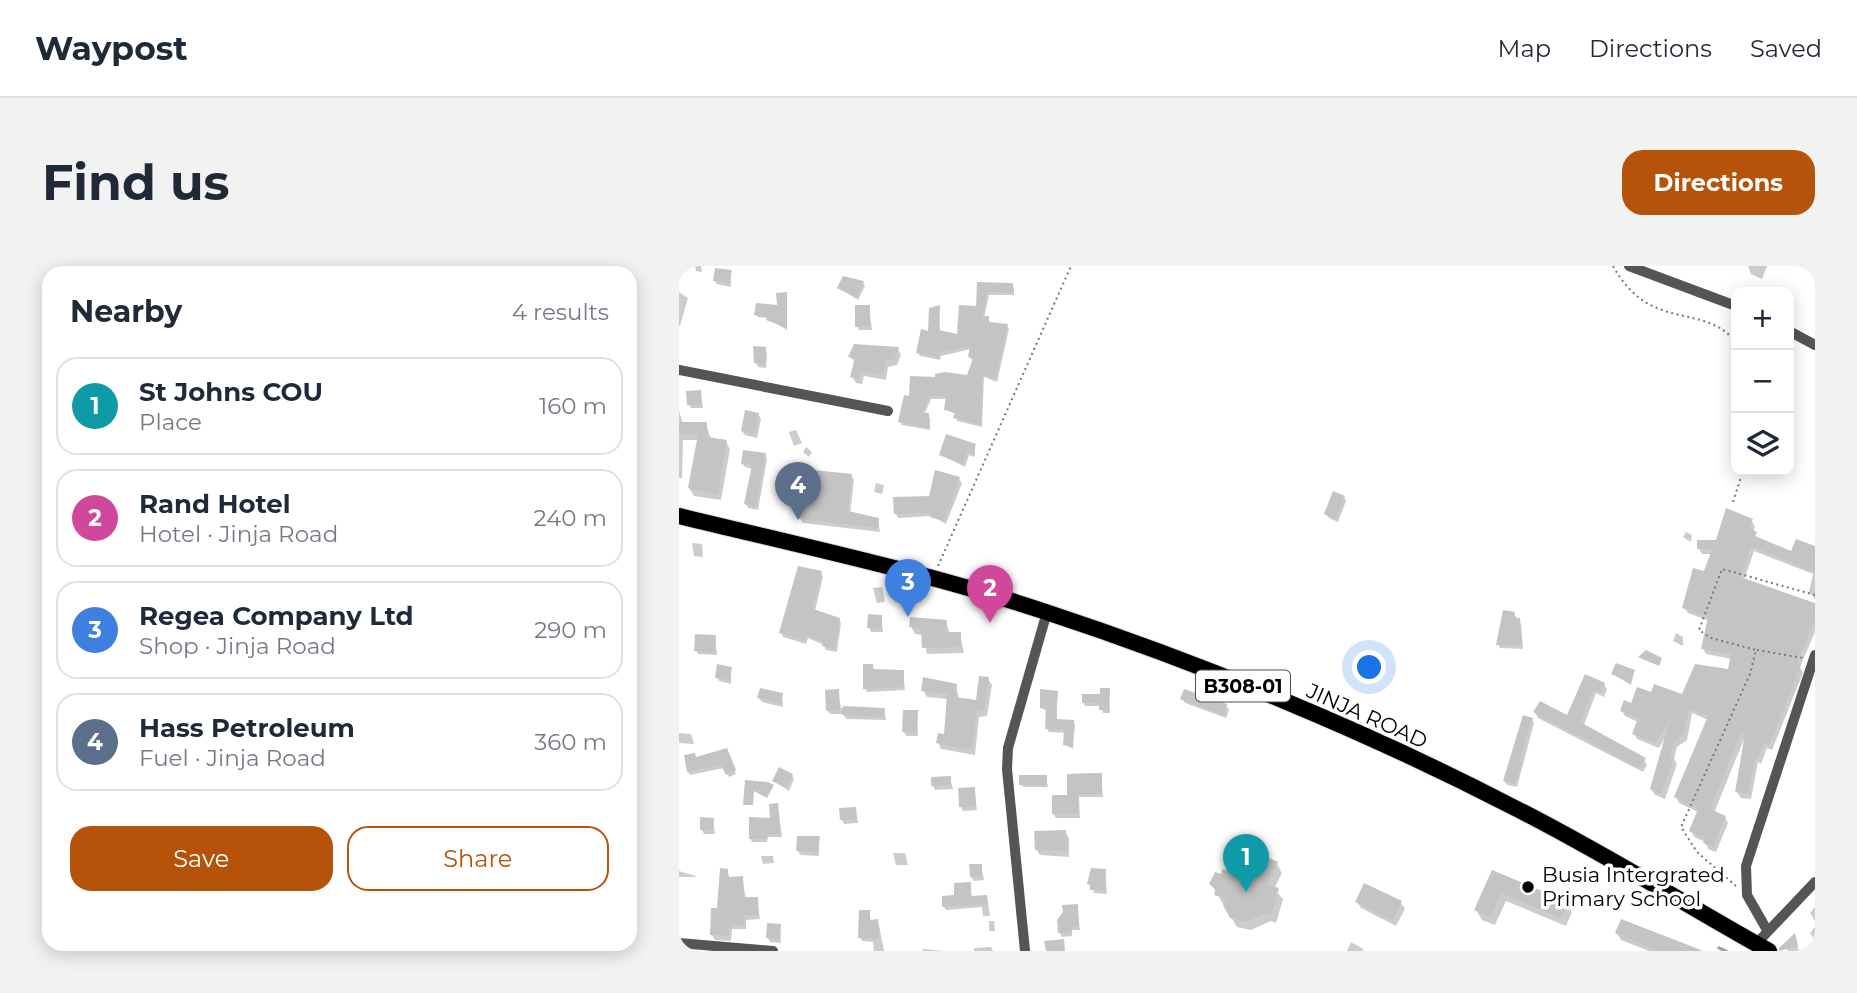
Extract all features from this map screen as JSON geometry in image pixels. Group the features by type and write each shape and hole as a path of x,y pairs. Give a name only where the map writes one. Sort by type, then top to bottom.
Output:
{"main road":[{"name":"JINJA ROAD","path":"679,516 933,577 1047,612 1258,692 1395,750 1527,814 1762,947"}],"street":[{"path":"1629,266 1731,304"},
{"path":"1794,334 1815,345"},
{"path":"679,370 888,411"},
{"path":"1025,951 1007,769 1008,748 1047,612"},
{"path":"1767,930 1747,895 1746,866 1752,839 1814,658"},
{"path":"1762,947 1767,930 1815,882"},
{"path":"679,943 773,951"}],"path":[{"path":"933,577 1071,266"},
{"path":"1613,266 1622,281 1644,304 1668,315 1719,326 1731,337"},
{"path":"1733,502 1742,476"},
{"path":"1814,658 1756,650 1711,638 1699,630 1722,569 1815,595"},
{"path":"1747,895 1697,852 1681,827 1744,686 1756,650"}],"building":[{"path":"715,268 732,270 729,283 713,281"},
{"path":"843,276 864,281 857,298 837,288"},
{"path":"977,282 1013,283 1013,293 988,292 982,316 989,316 989,322 1008,324 996,379 983,375 981,425 953,418 955,412 944,410 946,396 929,396 922,413 929,413 929,428 898,422 904,395 909,396 910,376 935,377 935,374 945,372 967,375 973,358 968,357 970,346 939,353 938,357 916,353 921,329 928,331 929,308 940,305 939,330 957,334 959,305 976,306"},
{"path":"787,292 787,328 766,320 767,317 754,315 756,303 777,305 776,293"},
{"path":"855,305 870,305 870,326 855,327"},
{"path":"854,344 899,347 894,360 885,361 883,375 861,371 859,379 850,377 855,358 848,357"},
{"path":"753,346 766,347 765,365 754,363"},
{"path":"701,390 702,404 687,405 686,391"},
{"path":"745,410 759,413 755,434 741,431"},
{"path":"679,422 707,422 707,437 727,440 718,494 688,488 698,434 679,434"},
{"path":"946,434 976,444 973,454 967,452 963,464 939,455"},
{"path":"743,450 766,453 756,507 744,504 752,465 741,464"},
{"path":"795,468 852,474 848,511 879,518 878,528 799,519 801,500 778,496 780,472 794,474"},
{"path":"935,470 960,477 944,521 930,517 931,513 894,514 893,497 929,496"},
{"path":"1333,491 1345,496 1336,519 1324,514"},
{"path":"1726,508 1753,519 1749,528 1757,532 1755,536 1791,551 1796,539 1815,546 1815,572 1751,546 1740,577 1815,603 1815,619 1797,663 1801,665 1769,745 1764,743 1757,759 1755,758 1749,794 1735,792 1745,734 1741,733 1710,809 1726,816 1713,847 1703,843 1705,838 1689,831 1698,809 1674,797 1708,716 1689,709 1684,734 1674,741 1670,756 1674,757 1661,794 1650,789 1670,719 1655,743 1632,734 1638,718 1620,711 1624,700 1631,703 1637,687 1651,692 1654,684 1682,694 1695,664 1728,669 1731,654 1701,649 1708,617 1682,608 1693,568 1704,571 1712,549 1697,549 1697,540 1716,540"},
{"path":"798,566 822,571 813,609 840,618 835,649 822,646 823,642 806,635 804,640 779,633"},
{"path":"1503,610 1515,612 1514,618 1520,618 1522,645 1496,645"},
{"path":"868,614 882,615 882,629 867,628"},
{"path":"910,617 947,620 946,632 961,632 961,647 922,648 921,629 909,627"},
{"path":"695,634 716,635 715,652 694,651"},
{"path":"1646,650 1662,658 1659,666 1638,657"},
{"path":"1616,663 1635,670 1630,683 1611,674"},
{"path":"717,664 732,667 730,680 715,678"},
{"path":"863,664 873,664 873,669 904,670 904,687 863,689"},
{"path":"1585,674 1605,683 1602,692 1593,689 1580,722 1646,758 1640,768 1533,712 1540,701 1567,715"},
{"path":"979,676 989,677 984,710 977,711 972,750 936,743 938,733 944,734 947,694 921,691 923,677 957,684 955,697 976,700"},
{"path":"760,688 783,693 781,703 757,698"},
{"path":"1100,688 1110,688 1109,711 1099,710 1099,703 1082,703 1082,694 1100,694"},
{"path":"839,689 840,710 826,711 825,690"},
{"path":"1040,689 1058,691 1056,719 1074,720 1072,746 1063,745 1064,730 1045,729 1046,709 1040,708"},
{"path":"1184,689 1227,704 1224,715 1180,699"},
{"path":"843,706 885,708 884,717 842,715"},
{"path":"903,710 918,710 917,732 902,732"},
{"path":"1523,715 1533,718 1519,761 1522,762 1515,784 1503,781"},
{"path":"727,748 736,770 726,775 721,765 687,772 684,755 695,753 696,757"},
{"path":"779,767 793,774 786,788 772,781"},
{"path":"1102,773 1102,794 1078,794 1078,814 1052,814 1052,795 1067,795 1067,774"},
{"path":"1019,775 1047,775 1047,785 1019,785"},
{"path":"951,776 951,785 931,786 931,777"},
{"path":"745,780 774,785 767,798 754,791 753,805 743,805"},
{"path":"975,787 976,807 959,807 958,788"},
{"path":"778,803 781,834 767,834 766,839 749,839 749,817 770,818 769,804"},
{"path":"856,807 857,819 840,820 839,808"},
{"path":"700,817 714,818 713,830 700,830"},
{"path":"1066,830 1067,851 1035,850 1034,831"},
{"path":"797,836 820,836 818,852 796,851"},
{"path":"1263,855 1278,862 1267,885 1279,888 1271,915 1265,913 1245,922 1230,918 1223,905 1226,898 1214,895 1216,889 1209,884 1215,872 1221,874 1222,869 1233,872 1235,868 1250,863 1258,865"},
{"path":"969,864 982,864 982,877 970,877"},
{"path":"720,868 728,869 728,877 743,876 744,897 758,897 759,915 744,915 744,925 730,925 729,936 710,935 711,908 717,908"},
{"path":"1091,868 1106,869 1105,890 1090,890 1090,885 1087,884"},
{"path":"1492,870 1568,902 1561,918 1501,893 1490,917 1474,910"},
{"path":"971,882 971,896 987,895 988,904 942,907 942,896 954,895 954,883"},
{"path":"1364,883 1402,901 1393,920 1355,902"},
{"path":"1078,904 1079,926 1071,927 1071,932 1058,933 1057,920 1063,912 1062,905"},
{"path":"859,910 870,910 870,920 878,919 879,939 858,938"},
{"path":"1621,919 1701,951 1658,951 1615,933"},
{"path":"767,923 781,924 780,939 766,938"},
{"path":"1795,933 1798,946 1779,951 1779,948"},
{"path":"1064,939 1065,951 1046,951 1044,941"}],"waterway":[{"path":"1719,948 1726,951"}],"place":[{"name":"Hass Petroleum","path":"798,520"},
{"name":"Regea Company Ltd","path":"908,617"},
{"name":"Rand Hotel","path":"990,623"},
{"name":"Busia Intergrated Primary School","path":"1528,887"},
{"name":"St Johns COU","path":"1246,892"}]}
